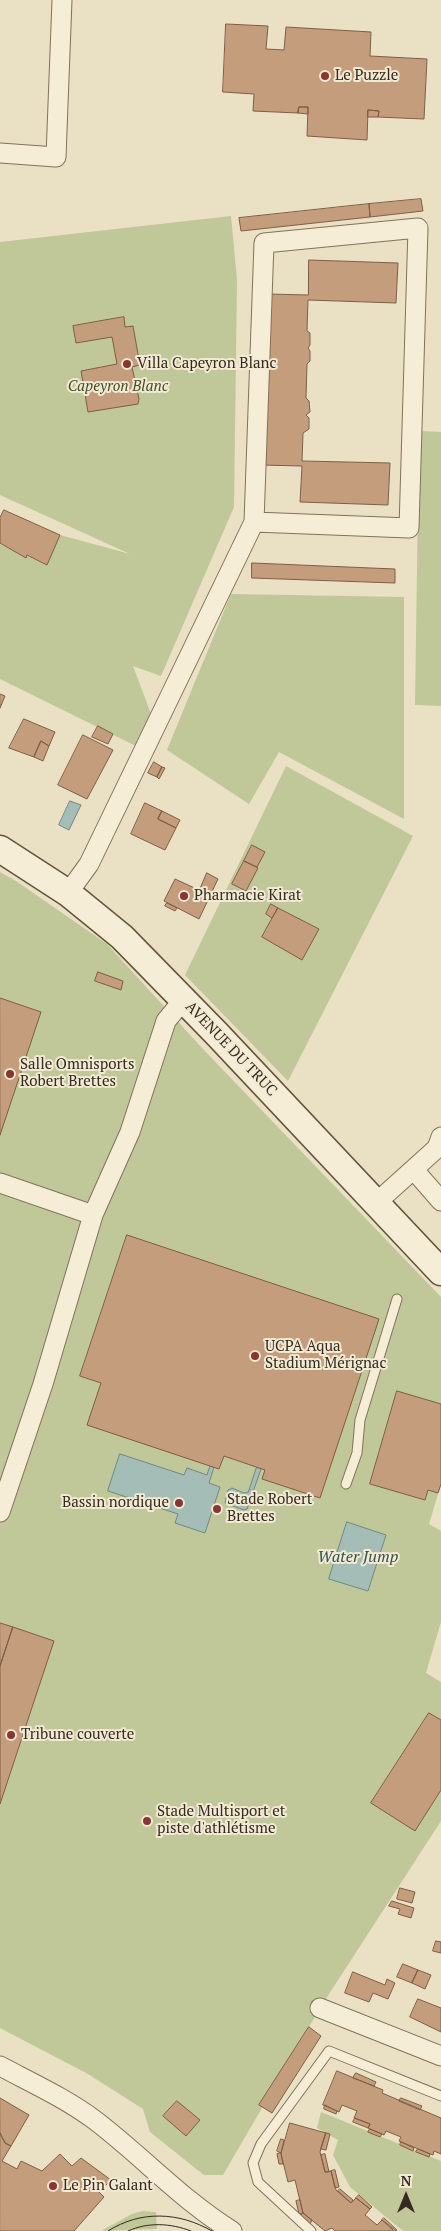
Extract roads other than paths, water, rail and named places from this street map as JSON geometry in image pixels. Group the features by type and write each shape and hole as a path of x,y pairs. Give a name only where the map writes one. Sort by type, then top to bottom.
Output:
{"street":[{"path":"0,153 56,158 62,0"},
{"path":"68,893 89,864 254,522 264,243 418,228 408,528 254,522"},
{"name":"AVENUE DU TRUC","path":"0,849 68,893 122,937 441,1272"},
{"path":"0,1512 43,1384 93,1215 130,1132 166,1021 184,1000"},
{"path":"376,1203 437,1148 441,1137"},
{"path":"414,1170 441,1201"},
{"path":"0,1183 93,1215"},
{"path":"320,2008 441,2056"},
{"path":"0,2066 58,2097 95,2121 201,2211 228,2230"}],"lane":[{"path":"346,1484 358,1453 360,1420 397,1298"},
{"path":"311,2231 258,2182 253,2163 262,2144 329,2051 441,2096"}],"water":[{"path":"70,801 81,805 69,830 59,825"},
{"name":"Bassin nordique","path":"120,1454 184,1475 187,1468 207,1475 210,1466 214,1467 209,1483 220,1487 205,1533 175,1523 178,1514 108,1491"},
{"path":"257,1467 261,1469 247,1509 244,1510 225,1503 228,1490 232,1488 244,1493 248,1492"},
{"name":"Water Jump","path":"347,1522 386,1535 368,1591 329,1579"}],"tram line":[{"path":"108,2231 134,2219 160,2216 186,2220 212,2231"},
{"path":"128,2231 151,2225 175,2226 191,2231"}],"place":[{"name":"Le Puzzle","path":"325,76"},
{"name":"Villa Capeyron Blanc","path":"127,364"},
{"name":"Pharmacie Kirat","path":"184,896"},
{"name":"Salle Omnisports Robert Brettes","path":"10,1074"},
{"name":"UCPA Aqua Stadium Mérignac","path":"255,1356"},
{"name":"Bassin nordique","path":"179,1503"},
{"name":"Stade Robert Brettes","path":"217,1509"},
{"name":"Tribune couverte","path":"11,1735"},
{"name":"Stade Multisport et piste d'athlétisme","path":"147,1821"},
{"name":"Le Pin Galant","path":"53,2186"}],"park label":[{"name":"Capeyron Blanc","path":"118,387"}]}
